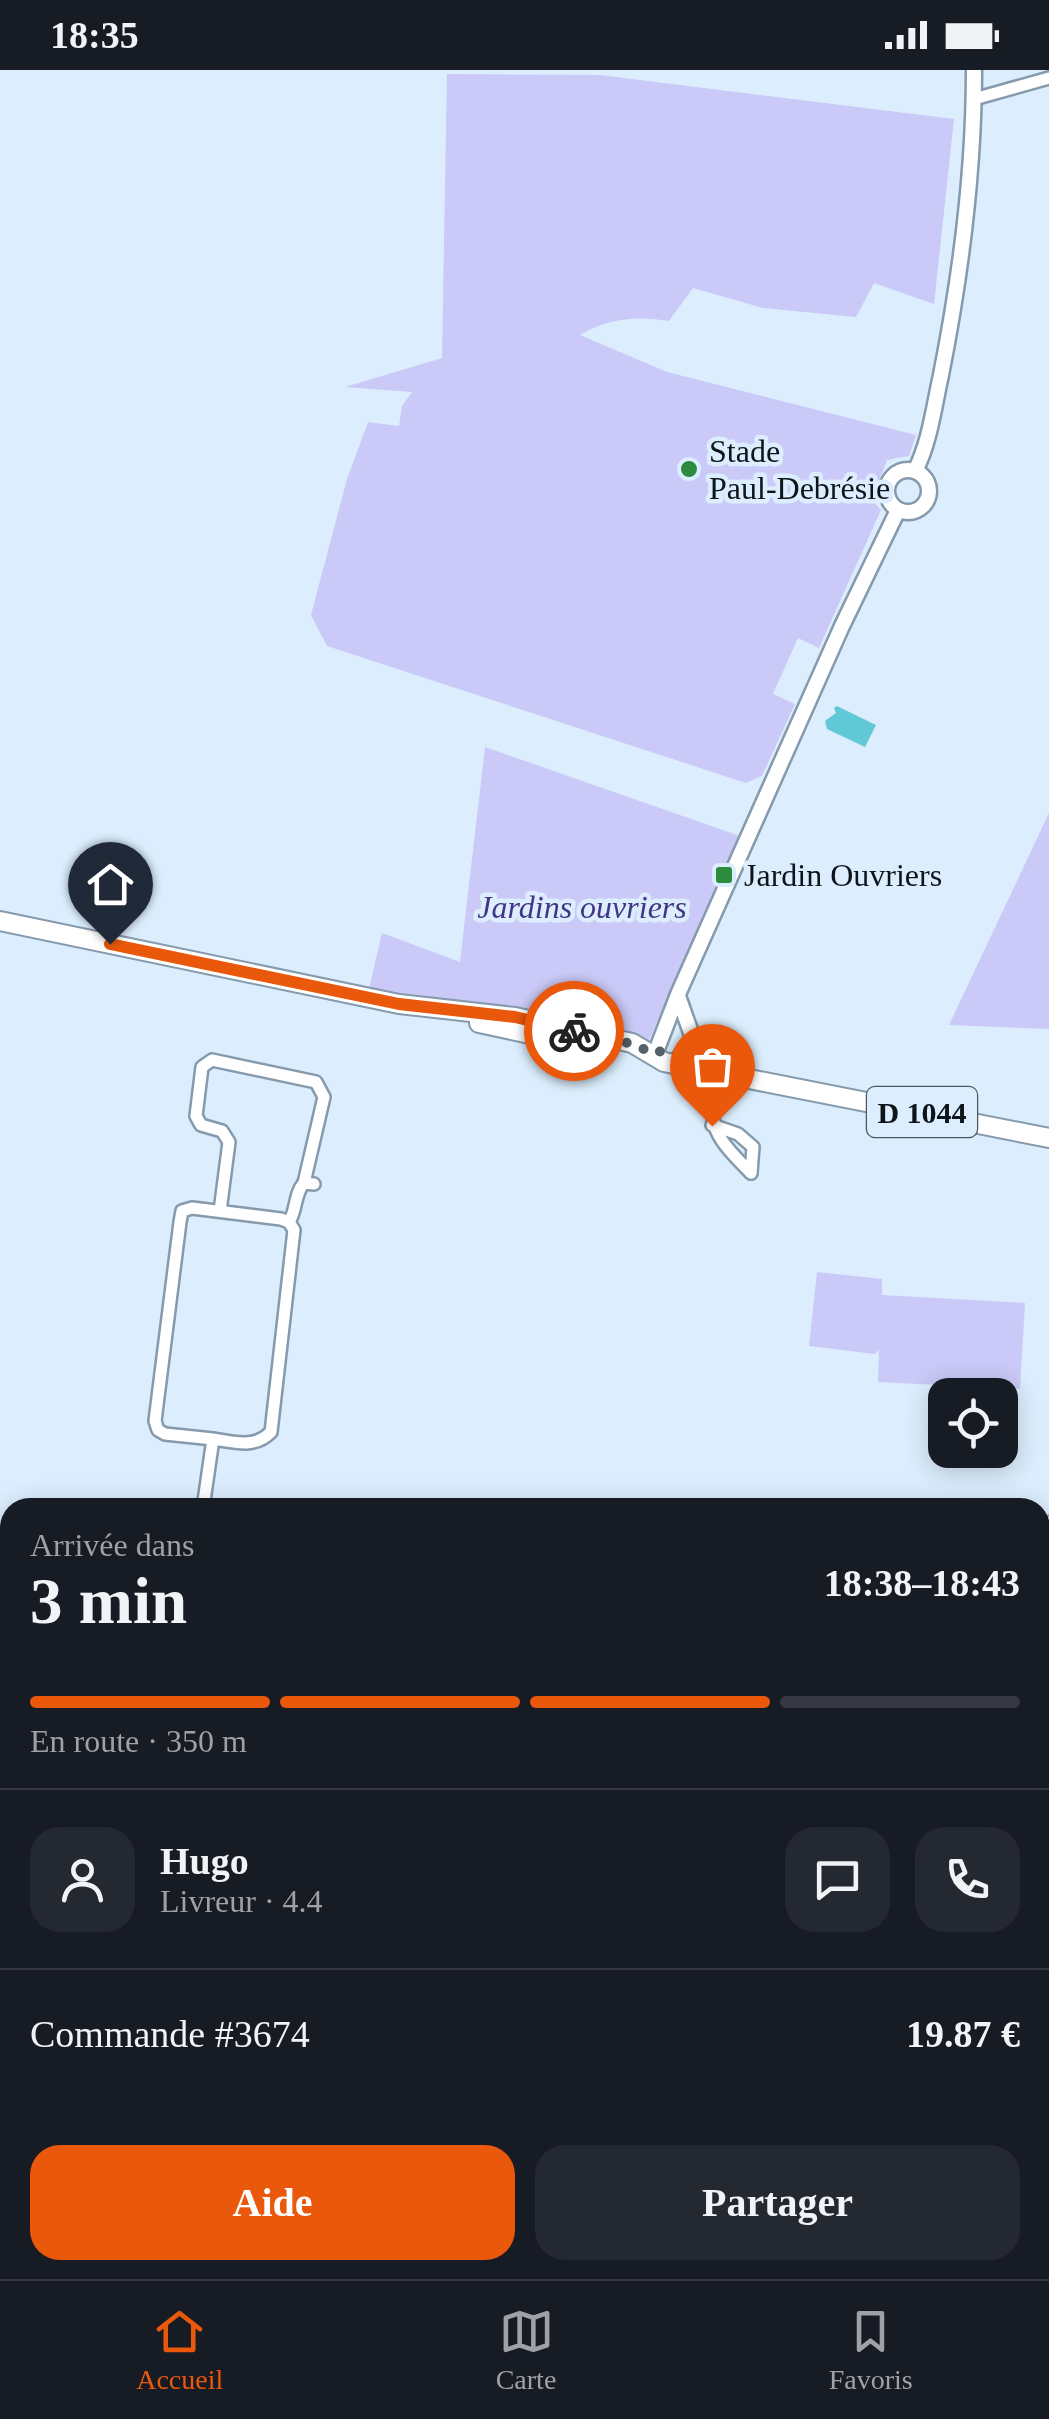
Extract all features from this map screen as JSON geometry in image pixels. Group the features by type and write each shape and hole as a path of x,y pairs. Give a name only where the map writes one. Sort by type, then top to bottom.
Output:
{"main road":[{"name":"D 1044","path":"0,921 410,1006 515,1017 632,1044 664,1062 719,1068 1049,1138"},
{"name":"D 1044","path":"655,1054 663,1050 700,1058 719,1068"}],"street":[{"path":"915,471 928,432 953,314 964,236 974,70"},
{"path":"974,99 1049,78"},
{"path":"915,471 926,480 927,499 918,509 898,510 889,500 888,482 897,472 915,471"},
{"path":"655,1054 842,626 898,510"},
{"path":"678,996 700,1058"},
{"path":"220,1211 229,1142 222,1130 201,1125 196,1116 202,1067 212,1060 316,1082 323,1090 309,1184 298,1189 296,1213 289,1222"},
{"path":"712,1126 719,1068"},
{"path":"182,1211 220,1211 289,1222 294,1230 271,1432 262,1442 252,1444 165,1434 158,1430 155,1420 182,1211"},
{"path":"205,1498 213,1439"}],"green space":[{"path":"447,74 600,75 954,119 934,304 874,283 856,317 763,308 693,288 669,321 623,320 580,335 667,372 916,435 909,456 887,460 872,500 881,510 819,648 798,638 773,694 795,704 762,776 746,783 327,646 311,615 347,479 368,422 399,426 402,406 412,392 345,387 442,358"},
{"name":"Jardins ouvriers","path":"485,747 740,836 649,1040 369,989 382,933 460,962"},
{"path":"1049,813 1049,1029 949,1025"},
{"path":"817,1272 882,1279 882,1295 1025,1303 1020,1389 1018,1378 928,1378 928,1384 878,1382 879,1350 875,1354 809,1346"}],"shaded area":[{"path":"837,706 876,725 865,747 827,729 825,721 836,713"}],"way so far":[{"path":"574,1031 632,1044 655,1054 663,1050 720,1063 712,1126"}],"place":[{"name":"Stade Paul-Debrésie","path":"689,469"},
{"name":"Jardin Ouvriers","path":"724,875"}],"route":[{"path":"110,944 399,1004 515,1017 574,1031"}]}
